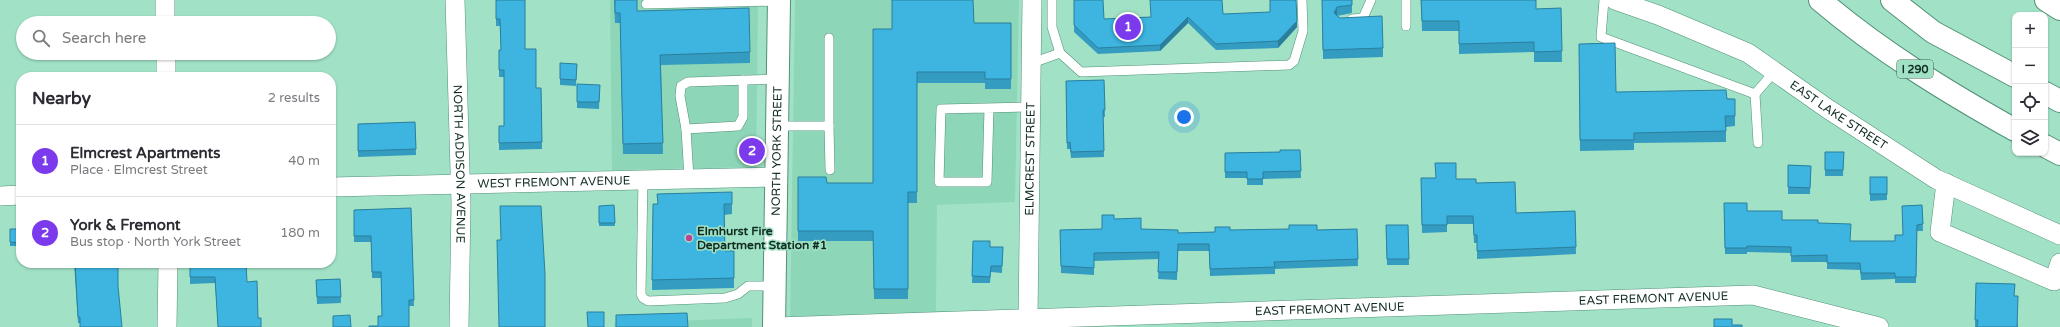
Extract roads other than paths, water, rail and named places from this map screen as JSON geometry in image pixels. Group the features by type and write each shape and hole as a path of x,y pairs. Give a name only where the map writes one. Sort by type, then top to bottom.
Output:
{"main road":[{"name":"I 290","path":"1820,0 1840,17 1944,89 2012,128"},
{"path":"1892,0 1933,32 2012,74"},
{"path":"2046,0 2060,9"},
{"name":"NORTH YORK STREET","path":"775,327 779,1"},
{"path":"2048,95 2060,101"},
{"path":"2048,148 2060,154"}],"street":[{"path":"165,0 165,16"},
{"name":"NORTH ADDISON AVENUE","path":"455,0 460,184 459,327"},
{"name":"ELMCREST STREET","path":"1028,319 1032,0"},
{"name":"EAST LAKE STREET","path":"1615,0 1658,15 1748,53 1828,109 1936,179 2060,235"},
{"path":"166,60 166,72"},
{"name":"WEST FREMONT AVENUE","path":"336,187 643,178 777,177"},
{"path":"1946,183 1940,232 2054,281 2060,263"},
{"path":"0,196 16,195"},
{"path":"167,327 168,268"},
{"name":"EAST FREMONT AVENUE","path":"775,327 926,325 1028,319 1253,319 1753,295 1879,327"}],"lane":[{"path":"1052,0 1052,27 1060,53 1081,72 1289,65 1293,63 1303,31 1302,0"},
{"path":"1340,21 1363,18 1372,0"},
{"path":"1406,0 1406,26"},
{"path":"1604,0 1601,37 1755,94"},
{"path":"646,4 779,1"},
{"path":"829,38 830,170"},
{"path":"1032,63 1060,53"},
{"path":"1758,143 1755,94 1774,72"},
{"path":"689,178 686,129 680,96 681,86 688,82 778,79"},
{"path":"686,129 738,126 743,117 743,80"},
{"path":"989,108 987,182 939,182 941,109 1031,107"},
{"path":"777,126 829,126"},
{"path":"643,178 641,294 643,298 648,301 725,298 738,294 748,286 775,286"}],"place":[{"name":"Elmcrest Apartments","path":"1128,27"},
{"name":"York & Fremont","path":"752,151"},
{"name":"Elmhurst Fire Department Station #1","path":"689,238"}]}
